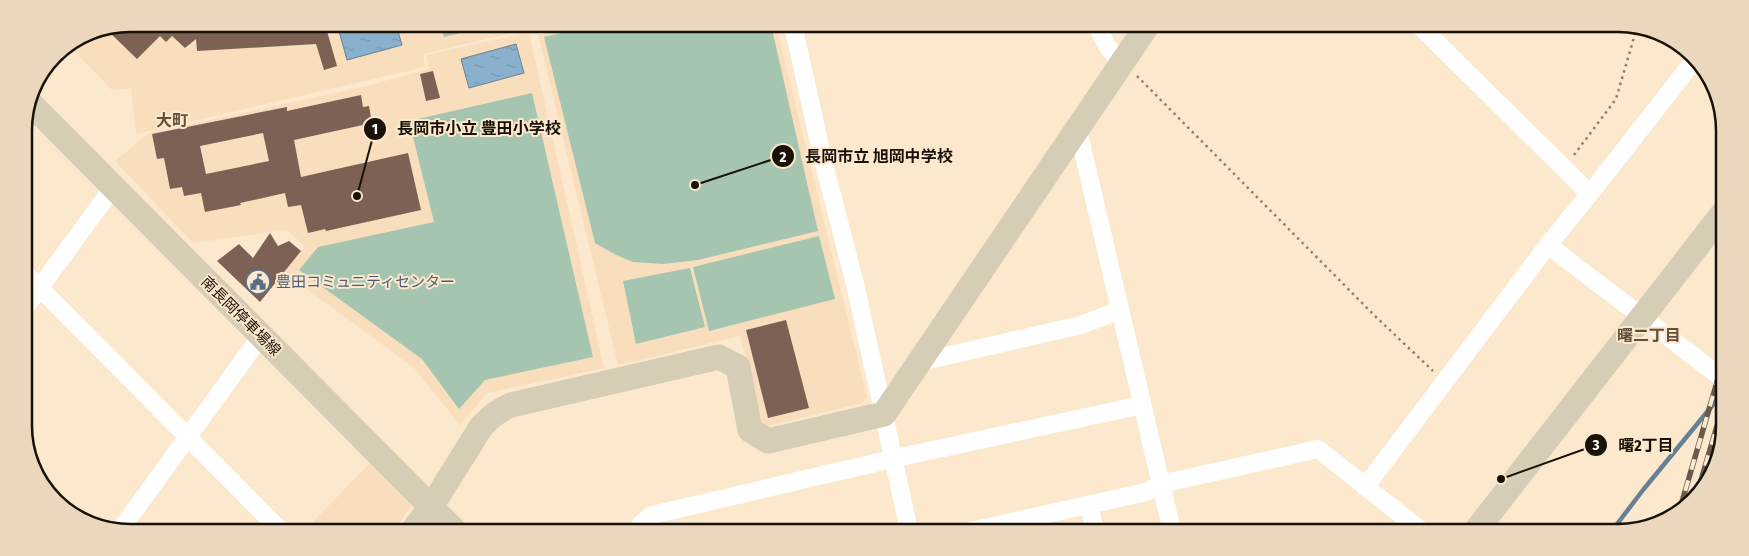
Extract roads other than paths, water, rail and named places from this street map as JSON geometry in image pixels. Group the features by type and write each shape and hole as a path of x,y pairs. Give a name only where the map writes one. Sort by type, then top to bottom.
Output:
{"street":[{"path":"795,32 824,164 855,284 908,523"},
{"path":"1100,32 1107,46 1122,64"},
{"path":"418,524 481,427 491,416 503,408 719,357 738,367 750,430 768,441 884,414 1143,32"},
{"path":"1426,32 1590,193"},
{"path":"1365,487 1548,245 1691,65"},
{"name":"南長岡停車場線","path":"35,108 448,524"},
{"path":"1078,130 1170,523"},
{"path":"32,298 114,186"},
{"path":"1482,523 1716,222"},
{"path":"1548,245 1716,373"},
{"path":"32,279 188,436 269,524"},
{"path":"920,362 1081,325 1120,310"},
{"path":"125,524 261,336"},
{"path":"641,524 652,515 905,456 1142,405"},
{"path":"1015,523 1146,492 1160,484 1318,449 1412,523"},
{"path":"1089,505 1093,523"}],"water":[{"path":"339,32 398,32 402,45 347,60"},
{"path":"516,44 524,73 469,88 461,59"}],"waterway":[{"path":"1618,523 1716,401"}],"railway":[{"path":"1683,499 1716,386"},
{"path":"1702,476 1716,429"}],"place":[{"name":"長岡市立 旭岡中学校","path":"695,185"},
{"name":"長岡市小立 豊田小学校","path":"357,196"},
{"name":"豊田コミュニティセンター","path":"258,282"},
{"name":"曙2丁目","path":"1501,479"}],"district":[{"name":"大町","path":"172,120"},
{"name":"曙二丁目","path":"1649,335"}]}
